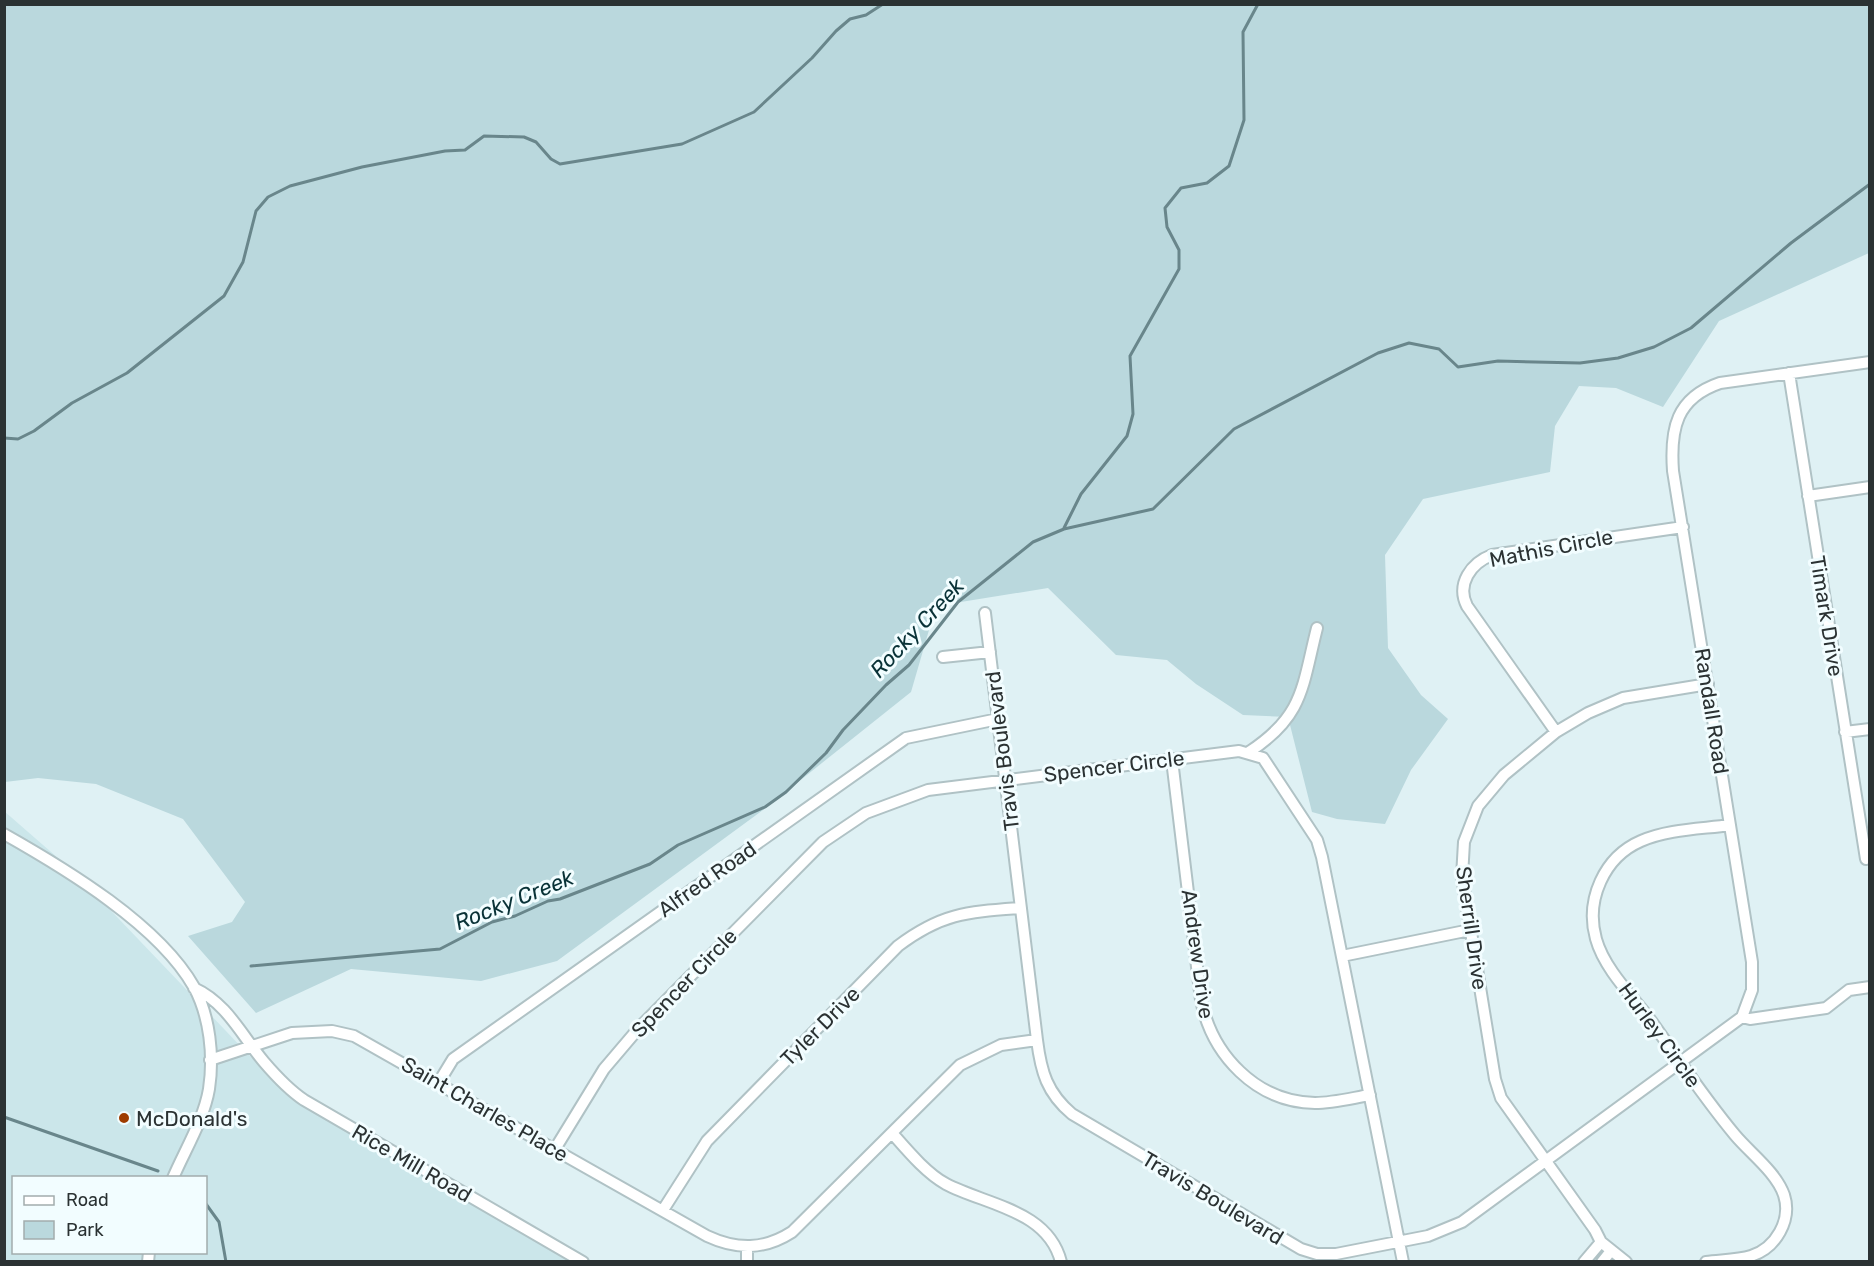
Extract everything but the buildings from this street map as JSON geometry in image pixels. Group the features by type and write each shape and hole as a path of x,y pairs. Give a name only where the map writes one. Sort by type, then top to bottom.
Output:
{"street":[{"path":"1789,373 1869,362"},
{"name":"Randall Road","path":"1742,1017 1750,1000 1754,978 1671,444 1677,420 1699,392 1720,383 1789,373"},
{"name":"Timark Drive","path":"1789,373 1866,859"},
{"path":"1808,496 1869,487"},
{"name":"Mathis Circle","path":"1556,732 1467,606 1463,591 1467,576 1481,560 1492,555 1683,527"},
{"name":"Travis Boulevard","path":"985,613 1036,1040 1044,1081 1056,1100 1072,1114 1294,1246 1326,1254 1428,1236 1462,1222 1681,1064 1742,1017"},
{"path":"1317,628 1296,708 1281,729 1249,752 1266,762 1317,840 1403,1262"},
{"path":"943,657 990,652"},
{"name":"Sherrill Drive","path":"1545,1163 1512,1117 1498,1089 1470,930 1462,862 1470,824 1478,806 1493,786 1556,732 1588,713 1623,698 1708,684"},
{"name":"Alfred Road","path":"439,1082 453,1059 906,738 998,719"},
{"path":"1845,732 1869,729"},
{"name":"Spencer Circle","path":"555,1149 604,1069 638,1029 823,842 855,819 909,795 1005,780 1249,752"},
{"name":"Andrew Drive","path":"1172,760 1201,1000 1207,1024 1218,1048 1229,1062 1249,1080 1278,1096 1312,1103 1370,1095"},
{"name":"Hurley Circle","path":"1706,1262 1750,1257 1767,1248 1783,1225 1785,1203 1777,1181 1732,1132 1600,949 1594,926 1596,890 1614,861 1639,842 1658,836 1730,825"},
{"path":"4,834 73,876 131,920 169,953 194,988 207,1028 210,1060 207,1096 174,1176"},
{"name":"Tyler Drive","path":"663,1210 707,1141 898,946 924,927 944,918 968,912 1021,908"},
{"path":"1342,956 1470,930"},
{"path":"1742,1017 1750,1019 1827,1008 1849,990 1869,987"},
{"name":"Rice Mill Road","path":"194,988 216,1002 291,1091 307,1103 583,1262"},
{"name":"Saint Charles Place","path":"210,1060 254,1048 292,1033 341,1032 372,1044 714,1240 747,1247 765,1245 792,1232 960,1065 1000,1045 1036,1040"},
{"path":"892,1133 945,1183 1033,1221 1051,1240 1061,1262"},
{"path":"1545,1163 1595,1230 1601,1242 1610,1252 1626,1262"},
{"path":"1584,1262 1601,1242"},
{"path":"747,1247 747,1262"},
{"path":"1602,1262 1610,1252"}],"shaded area":[{"path":"4,811 74,872 291,1099 577,1261 5,1261"}],"green space":[{"path":"5,5 1869,5 1869,253 1719,321 1663,407 1616,388 1579,386 1555,426 1550,472 1423,499 1385,555 1388,648 1421,695 1448,719 1411,770 1385,824 1337,819 1312,812 1288,717 1243,715 1196,684 1167,660 1116,655 1048,588 936,606 911,692 763,810 557,961 481,981 351,969 256,1013 188,936 232,922 245,902 183,819 96,784 38,778 5,782"}],"waterway":[{"path":"4,438 18,439 34,431 72,403 127,373 224,296 243,262 256,211 268,197 290,186 362,167 445,151 465,150 484,136 524,137 536,142 551,159 560,164 682,144 754,112 850,19 866,15 883,4"},
{"name":"Rocky Creek","path":"1064,528 1081,494 1127,436 1133,414 1130,356 1179,269 1179,250 1167,227 1165,208 1181,188 1207,183 1229,166 1244,120 1243,32 1258,4"},
{"name":"Rocky Creek","path":"251,966 440,949 492,922 515,916 548,901 560,899 650,864 678,845 765,807 786,792 826,753 843,730 886,685 909,665 958,602 1033,542 1064,529 1153,509 1234,429 1378,353 1409,343 1439,349 1458,367 1498,361 1580,363 1618,358 1654,347 1691,328 1791,243 1870,184"},
{"path":"4,1117 158,1171"},
{"path":"207,1205 219,1222 226,1262"}],"place":[{"name":"McDonald's","path":"124,1118"}]}
